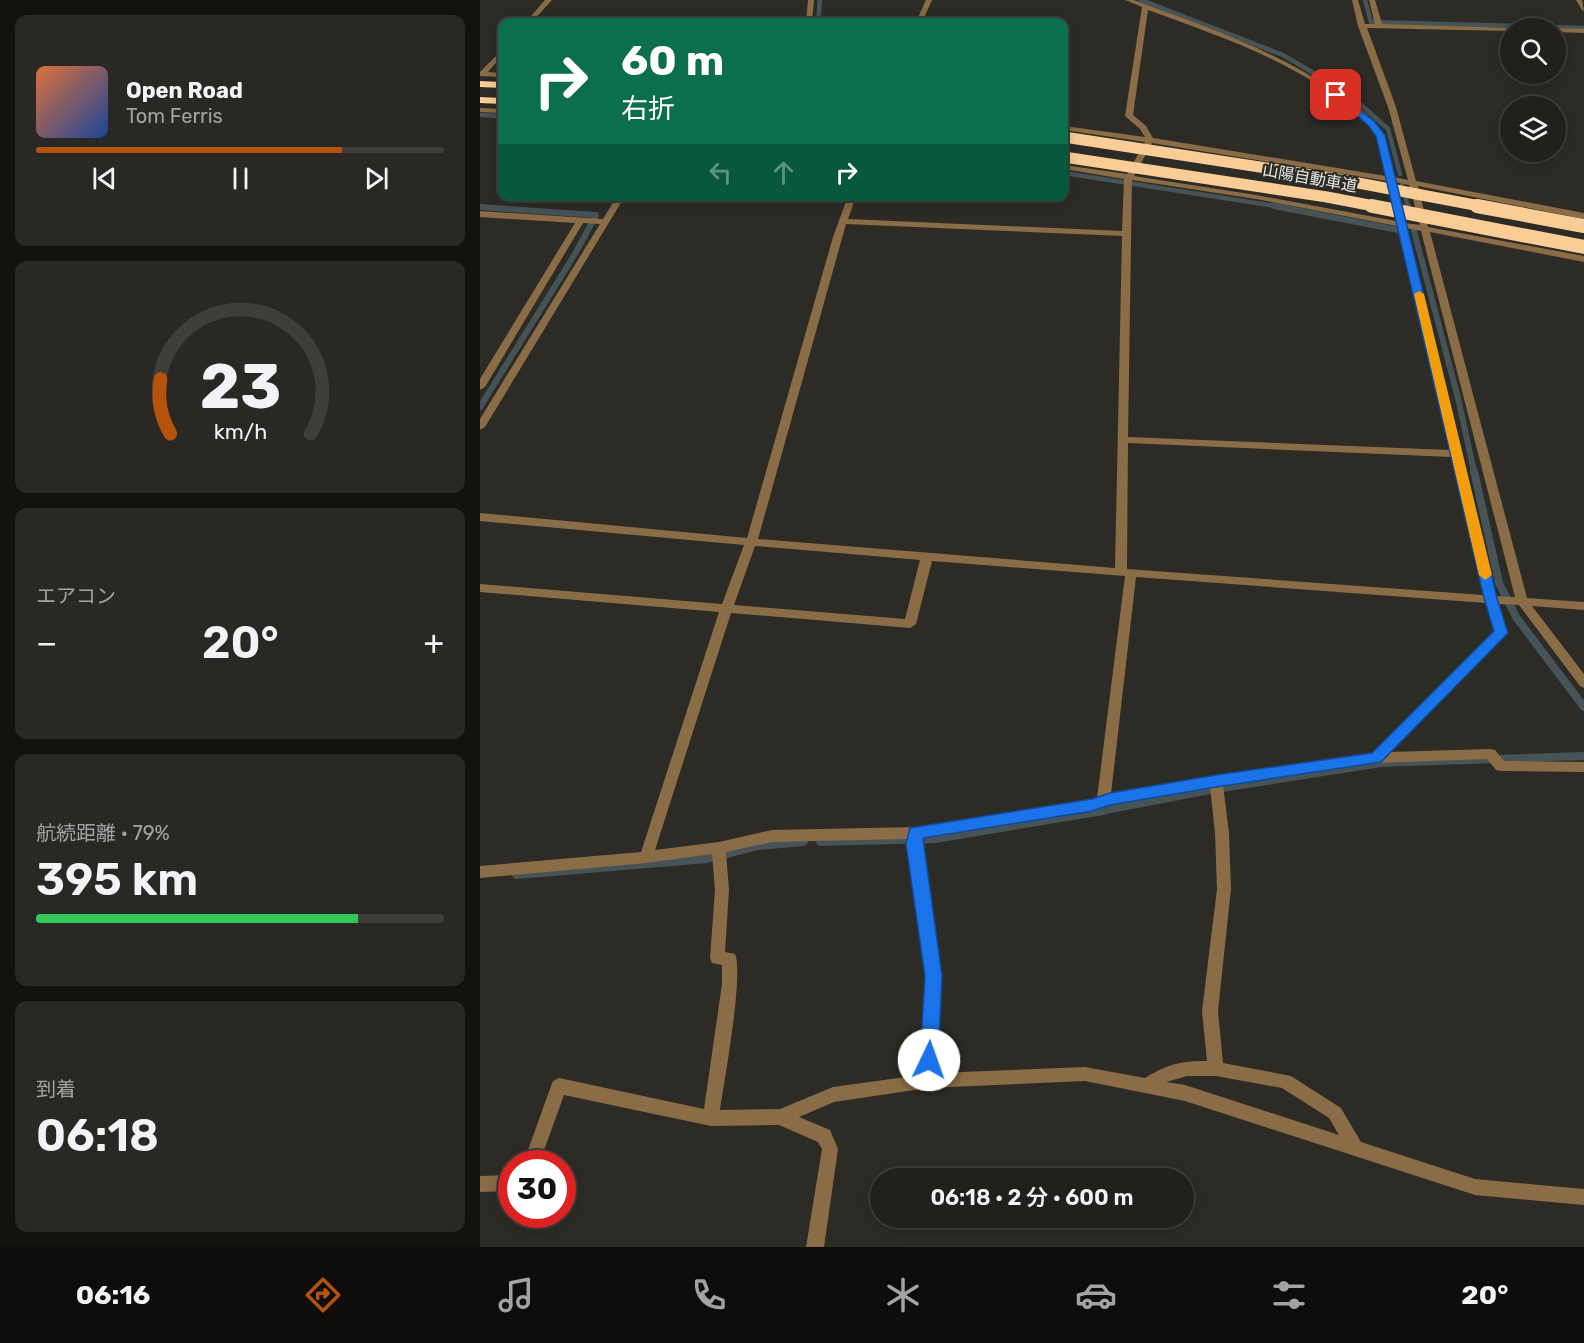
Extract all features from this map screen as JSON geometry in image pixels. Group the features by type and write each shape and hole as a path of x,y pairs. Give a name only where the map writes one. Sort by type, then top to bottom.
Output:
{"highway":[{"path":"481,77 498,83"},
{"path":"480,99 498,101"},
{"name":"山陽自動車道","path":"1068,138 1321,176 1584,226"},
{"name":"山陽自動車道","path":"1068,158 1327,197 1584,247"}],"street":[{"path":"533,18 549,0"},
{"path":"809,18 811,0"},
{"path":"921,18 929,0"},
{"path":"1128,0 1262,51 1319,82 1376,128 1495,598 1501,633 1376,758"},
{"path":"1354,0 1361,26 1387,91 1414,183 1518,600 1584,683"},
{"path":"1372,0 1379,24"},
{"path":"1579,0 1584,9"},
{"path":"1145,7 1129,116 1143,128 1150,139"},
{"path":"1361,26 1379,24 1500,29"},
{"path":"1566,30 1582,31"},
{"path":"481,77 498,57"},
{"path":"481,77 498,75"},
{"path":"480,110 498,111"},
{"path":"1068,129 1150,139 1414,183 1584,216"},
{"path":"1103,801 1126,572 1124,440 1128,180 1150,139"},
{"path":"1068,168 1128,180 1425,228 1584,259"},
{"path":"480,427 602,222 617,201"},
{"path":"646,857 727,607 751,542 850,201"},
{"path":"480,213 602,222"},
{"path":"480,387 583,221"},
{"path":"843,221 1128,234"},
{"path":"1124,440 1458,454"},
{"path":"480,517 751,542 1584,606"},
{"path":"480,588 910,624 927,556"},
{"path":"480,872 524,870 646,857 720,853 772,836 915,838 1103,801 1217,786 1376,758 1490,754 1501,766 1584,767"},
{"path":"1216,1069 1210,1011 1224,889 1217,786"},
{"path":"915,838 934,976 928,1081"},
{"path":"711,1118 730,984 730,959 717,958 722,890 720,853"},
{"path":"1146,1086 1163,1073 1183,1067 1216,1069 1285,1081 1335,1113 1355,1147"},
{"path":"536,1150 559,1086 711,1118 780,1117 833,1095 928,1081 1084,1074 1185,1093 1475,1187 1584,1197"},
{"path":"780,1117 824,1136 830,1149 815,1247"},
{"path":"480,1184 498,1183"}],"waterway":[{"path":"818,18 820,0"},
{"path":"1141,0 1283,55 1349,94 1388,129 1400,174"},
{"path":"1365,0 1371,22 1584,28"},
{"path":"480,115 498,116"},
{"path":"1068,174 1282,207"},
{"path":"1402,185 1408,207"},
{"path":"1274,206 1398,230"},
{"path":"1408,206 1410,213"},
{"path":"480,407 575,254 596,215 480,207 483,207"},
{"path":"1414,231 1458,398 1474,472"},
{"path":"1474,471 1499,583 1516,617 1584,707"},
{"path":"1095,812 1210,790 1381,763 1584,756"},
{"path":"821,841 935,838 1103,810"},
{"path":"517,874 707,858 758,845 803,841"}],"slow traffic":[{"path":"1419,294 1485,575"}],"route":[{"path":"929,1060 934,976 914,844 916,833 1092,805 1110,799 1216,781 1376,758 1501,633 1490,598 1458,454 1380,135 1371,123 1336,95"}]}
